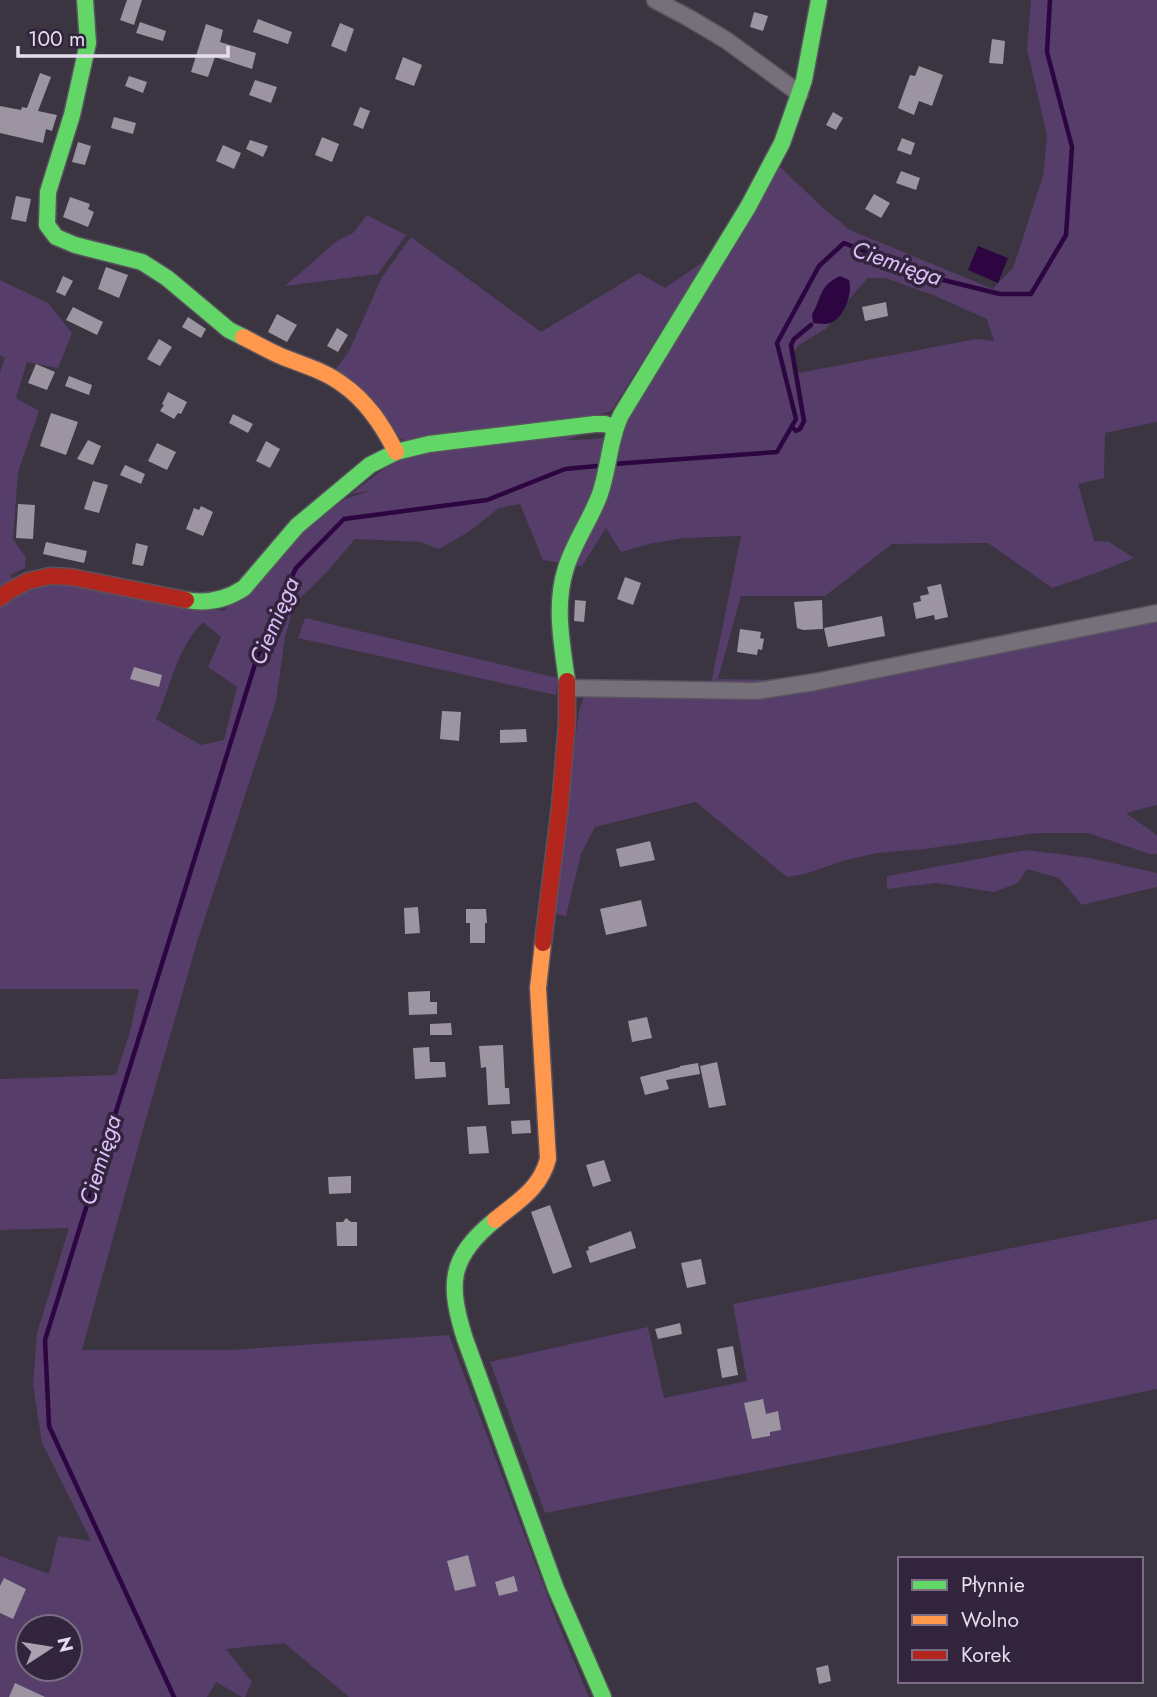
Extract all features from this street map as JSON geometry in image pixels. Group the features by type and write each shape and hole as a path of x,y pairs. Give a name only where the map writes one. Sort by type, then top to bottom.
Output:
{"street":[{"path":"85,0 88,43 72,115 48,192 47,225 51,232 55,237 75,245 142,262 167,278 240,337 342,383 374,414 396,452"},
{"path":"655,0 726,40 800,94"},
{"path":"603,1697 571,1626 468,1348 457,1313 454,1280 466,1250 486,1227 536,1185 545,1171 548,1159 538,988 560,806 568,688 560,625 560,594 566,566 600,493 615,428 621,415 767,175 782,143 808,65 819,0"},
{"path":"0,598 28,580 59,576 209,603 226,598 244,588 287,536 321,505 370,465 396,452 429,444 595,424 615,428"},
{"path":"568,688 757,691 815,682 1157,613"}],"shaded area":[{"path":"1031,0 1157,0 1157,422 1105,433 1104,478 1078,484 1094,541 1109,542 1134,558 1052,588 988,543 892,544 825,596 741,596 718,679 774,680 1157,619 1157,805 1126,813 1157,835 1157,854 1088,833 1037,833 877,853 787,877 696,802 595,827 581,854 566,916 553,913 579,710 584,697 708,698 741,536 684,538 621,552 606,528 582,566 543,560 520,504 499,508 470,531 439,549 421,542 355,539 327,572 295,603 285,637 276,701 198,939 82,1350 229,1350 449,1335 557,1621 589,1697 349,1697 284,1643 226,1649 252,1682 245,1697 216,1682 207,1697 0,1697 0,1556 49,1574 58,1536 91,1541 42,1443 33,1385 37,1333 69,1228 0,1230 0,1079 116,1075 131,1028 139,989 0,989 0,373 5,358 0,355 0,280 48,303 72,333 58,368 27,362 16,398 39,411 18,472 13,539 26,558 25,568 10,575 19,589 41,580 224,611 300,535 345,499 369,491 351,494 402,455 598,429 566,440 620,435 777,164 850,230 993,289 1013,268 1043,176 1047,135 1027,49","holes":["868,278 885,278 933,295 987,319 994,341 976,339 793,374 792,354 799,345 827,328","203,622 221,637 208,667 237,687 224,740 201,745 156,719 180,656"]},
{"path":"367,215 406,235 378,274 285,286 337,241 353,233"},
{"path":"411,237 541,332 639,273 665,288 706,260 611,411 593,416 408,442 398,437 335,370 349,351 382,277"},
{"path":"978,246 1008,258 998,283 968,270"},
{"path":"840,276 849,280 850,285 843,311 830,323 813,323 812,314 824,288"},
{"path":"305,618 558,678 556,695 298,638"},
{"path":"1026,850 1090,858 1157,873 1157,887 1082,905 1059,878 1027,869 1018,883 994,892 936,883 887,889 887,876"},
{"path":"1157,1219 1157,1389 545,1513 490,1362 648,1327 664,1398 747,1381 733,1304"}],"building":[{"path":"127,0 142,0 134,25 120,20"},
{"path":"754,12 768,16 763,31 750,27"},
{"path":"258,19 292,32 288,44 253,32"},
{"path":"140,22 166,31 163,41 136,33"},
{"path":"340,23 354,29 346,52 331,46"},
{"path":"206,24 223,30 220,42 256,53 252,69 215,57 208,77 191,72"},
{"path":"992,39 1005,41 1003,64 989,63"},
{"path":"403,57 422,65 414,86 395,79"},
{"path":"919,66 943,75 932,106 919,101 914,115 898,108 910,75 915,76"},
{"path":"40,73 51,77 38,111 57,115 52,131 46,129 43,143 0,133 0,106 21,110 22,107 27,108"},
{"path":"129,76 147,82 143,93 125,86"},
{"path":"255,80 277,87 271,103 249,95"},
{"path":"360,107 370,111 363,129 353,125"},
{"path":"833,112 843,118 836,130 826,125"},
{"path":"114,117 136,123 133,134 111,128"},
{"path":"322,137 339,144 332,162 315,155"},
{"path":"902,138 915,143 911,155 897,150"},
{"path":"250,140 268,146 263,157 246,149"},
{"path":"78,142 91,146 85,165 72,162"},
{"path":"223,145 241,153 234,169 216,161"},
{"path":"901,171 920,178 916,190 896,183"},
{"path":"874,194 890,203 881,218 865,209"},
{"path":"16,196 31,199 26,222 11,219"},
{"path":"70,197 90,204 88,209 94,212 88,227 63,217"},
{"path":"106,267 128,275 119,298 98,289"},
{"path":"63,276 73,281 65,296 56,292"},
{"path":"886,302 888,316 865,321 862,307"},
{"path":"73,307 103,322 97,335 66,320"},
{"path":"277,314 297,325 287,342 268,332"},
{"path":"188,317 206,329 201,338 182,327"},
{"path":"337,328 348,335 338,352 327,346"},
{"path":"159,339 172,347 160,366 147,359"},
{"path":"36,364 55,372 47,390 28,383"},
{"path":"69,376 92,385 89,395 65,386"},
{"path":"168,392 187,402 181,414 178,413 174,419 160,411"},
{"path":"51,413 78,422 66,455 40,446"},
{"path":"233,414 253,424 248,433 229,423"},
{"path":"88,440 101,446 93,465 77,459"},
{"path":"266,441 280,449 270,468 256,461"},
{"path":"157,443 176,452 167,470 148,461"},
{"path":"125,465 145,474 141,484 120,475"},
{"path":"93,481 108,485 99,513 84,509"},
{"path":"18,504 35,505 33,539 16,538"},
{"path":"201,506 213,512 203,536 186,529 194,508 199,510"},
{"path":"46,542 87,551 84,563 43,554"},
{"path":"136,543 148,546 143,566 132,564"},
{"path":"625,577 641,583 633,605 617,599"},
{"path":"941,584 948,617 935,620 934,615 916,619 913,603 921,601 920,596 929,594 927,587"},
{"path":"575,600 586,601 584,622 574,621"},
{"path":"822,600 823,629 797,628 794,602"},
{"path":"882,616 885,636 828,647 824,628"},
{"path":"740,629 761,632 760,638 764,639 762,650 758,649 757,655 737,652"},
{"path":"134,667 162,675 159,687 130,679"},
{"path":"442,711 461,712 459,741 440,739"},
{"path":"526,729 527,742 500,743 500,730"},
{"path":"650,841 655,860 620,867 616,849"},
{"path":"641,900 647,926 606,935 600,909"},
{"path":"418,907 420,933 405,934 404,908"},
{"path":"466,909 486,909 485,943 470,943 470,923 466,923"},
{"path":"430,991 430,1002 437,1002 437,1014 409,1015 408,992"},
{"path":"647,1017 652,1038 632,1042 628,1021"},
{"path":"451,1023 452,1035 430,1035 430,1024"},
{"path":"503,1045 505,1088 509,1088 510,1104 488,1105 486,1067 481,1068 479,1046"},
{"path":"429,1047 430,1062 445,1062 446,1077 415,1079 413,1048"},
{"path":"717,1062 726,1105 709,1108 700,1066"},
{"path":"698,1063 700,1074 666,1080 669,1089 645,1095 640,1077"},
{"path":"530,1120 531,1133 512,1134 511,1121"},
{"path":"486,1126 489,1153 469,1154 467,1127"},
{"path":"604,1160 611,1181 593,1187 586,1165"},
{"path":"351,1176 351,1193 329,1194 328,1177"},
{"path":"550,1205 572,1267 553,1274 531,1212"},
{"path":"346,1218 357,1222 357,1246 337,1246 336,1222 343,1222"},
{"path":"631,1231 636,1248 590,1263 586,1251 589,1250 588,1247"},
{"path":"701,1259 706,1284 687,1288 681,1263"},
{"path":"680,1323 682,1334 658,1339 655,1329"},
{"path":"733,1346 738,1375 722,1378 717,1349"},
{"path":"763,1399 766,1414 778,1411 781,1430 770,1432 770,1436 752,1439 744,1403"},
{"path":"468,1555 476,1586 455,1591 447,1561"},
{"path":"514,1576 518,1591 499,1596 495,1582"},
{"path":"4,1578 26,1589 13,1619 0,1613 0,1586"},
{"path":"828,1665 831,1681 819,1684 816,1668"},
{"path":"15,1683 45,1697 9,1697"}],"waterway":[{"name":"Ciemięga","path":"613,464 777,452 796,419 777,343 819,266 844,243 927,276 1000,294 1031,294 1066,235 1072,147 1047,52 1050,0"},
{"path":"792,427 796,431 804,421 791,345 794,339 811,325"},
{"name":"Ciemięga","path":"174,1697 49,1426 45,1340 256,661 272,618 296,568 344,519 487,500 565,469 597,466"}],"traffic: fast":[{"path":"85,0 88,43 72,115 48,192 47,225 56,237 75,245 142,262 167,278 229,330 243,337"},
{"path":"567,681 560,624 562,582 569,558 600,494 617,425 748,207 782,143 804,80 819,0"},
{"path":"186,600 216,600 244,588 297,526 370,465 396,452 429,444 595,424 615,428"},
{"path":"495,1220 468,1247 460,1260 455,1288 459,1320 556,1589 603,1697"}],"traffic: slow":[{"path":"243,337 278,355 328,375 351,391 374,415 396,452"},
{"path":"495,1220 534,1186 540,1179 548,1159 538,988 543,943"}],"traffic: jam":[{"path":"0,598 28,581 50,576 71,577 186,600"},
{"path":"543,943 560,806 567,722 567,681"}]}
